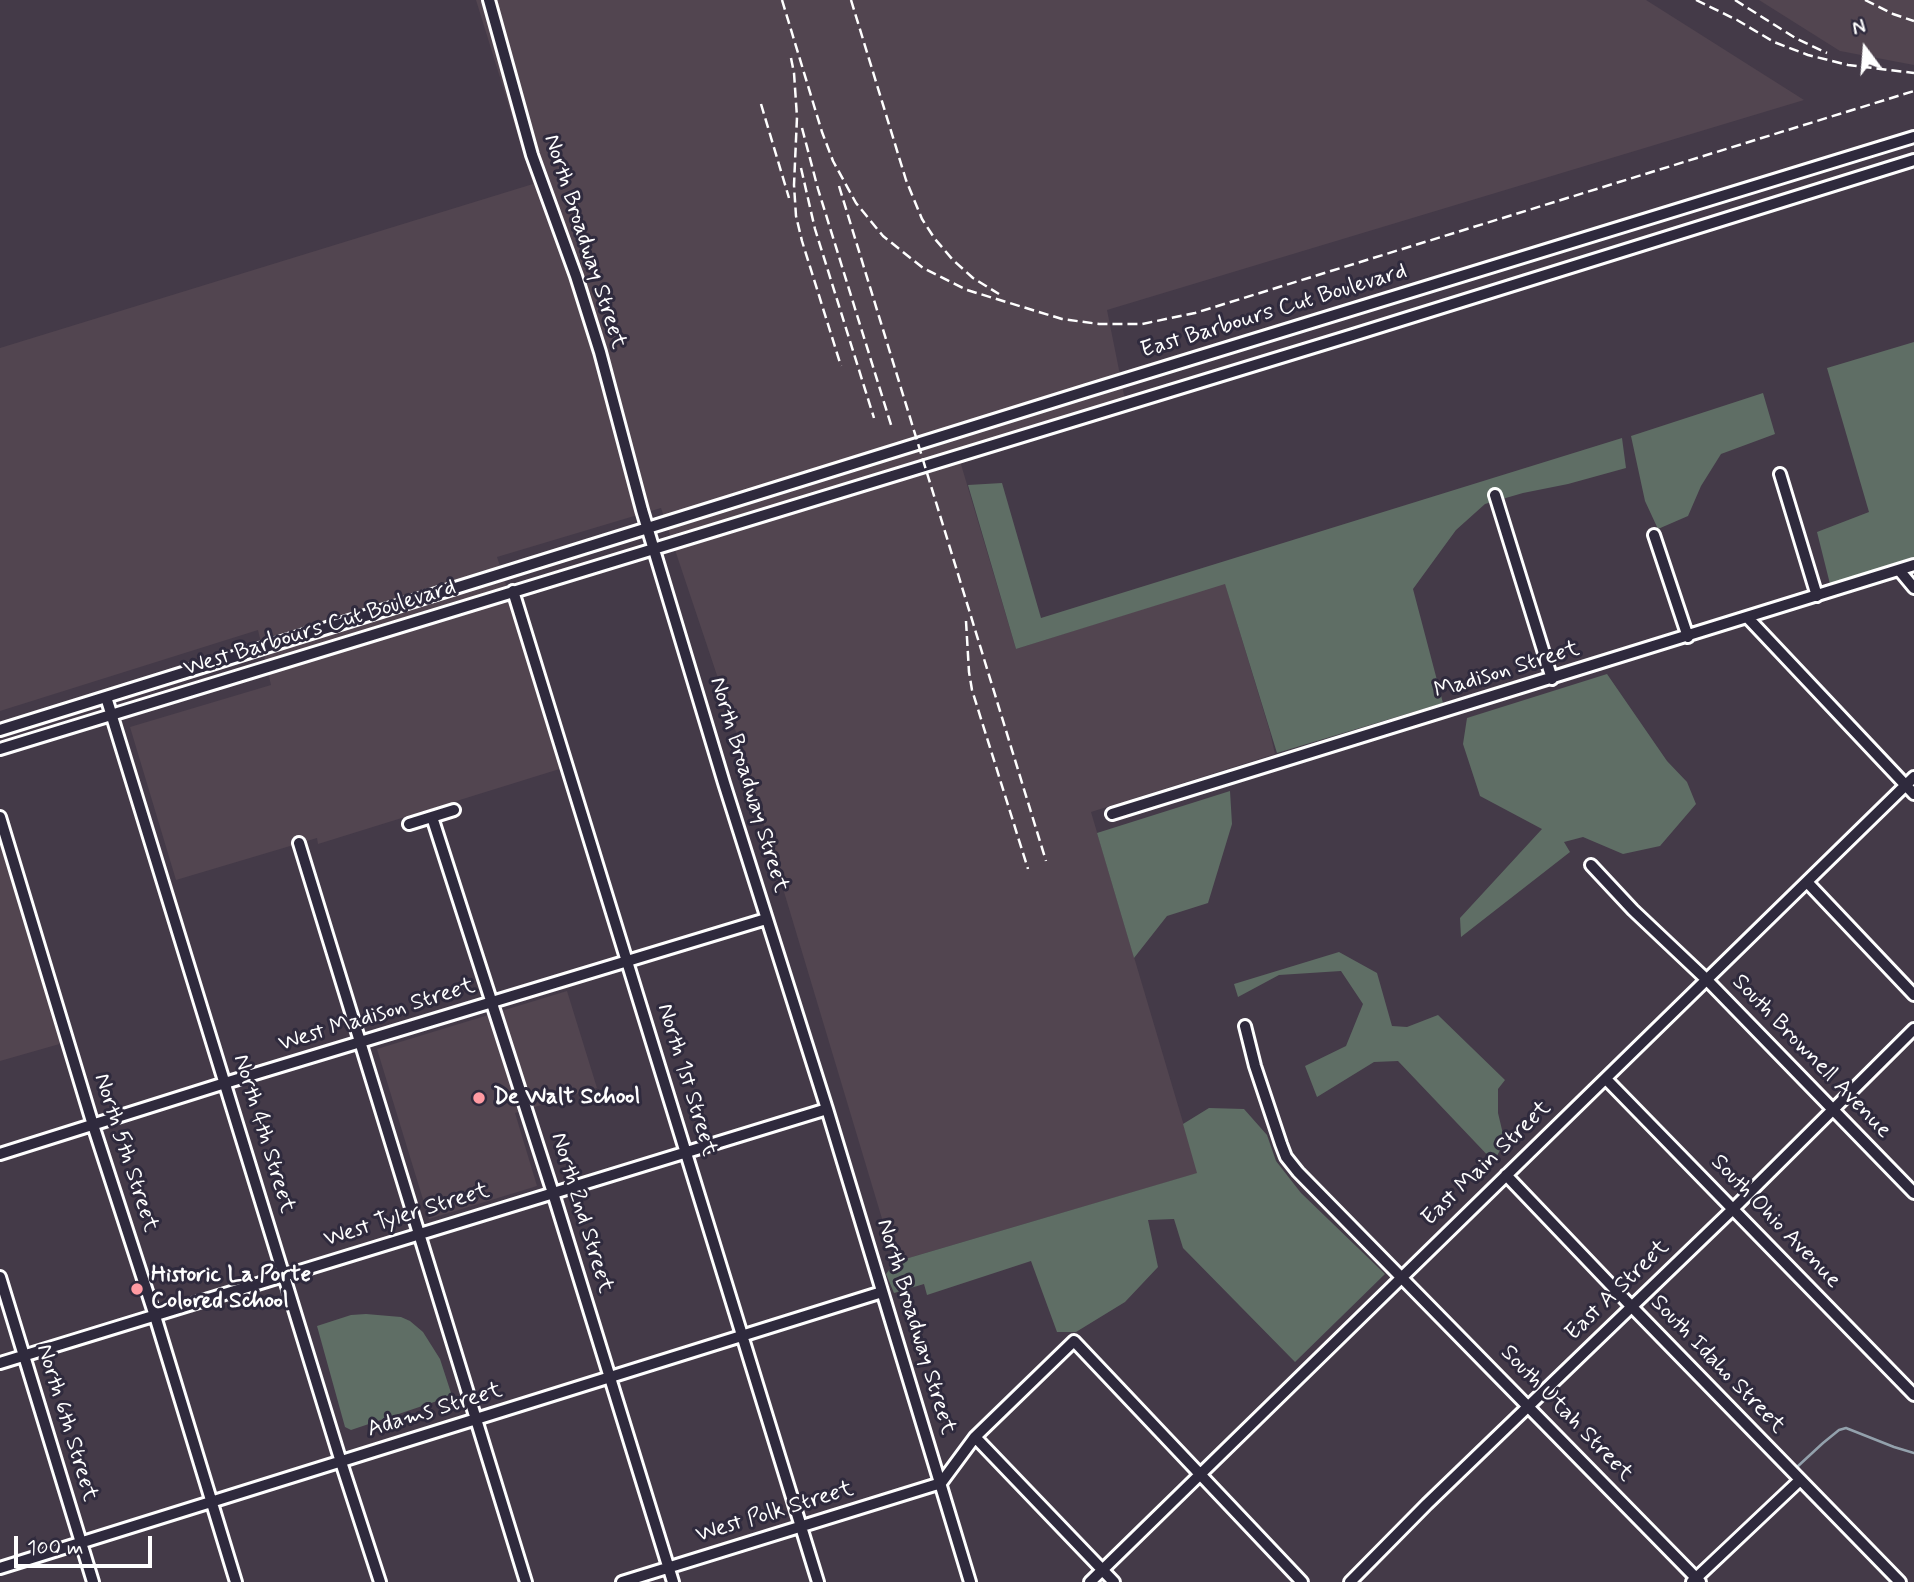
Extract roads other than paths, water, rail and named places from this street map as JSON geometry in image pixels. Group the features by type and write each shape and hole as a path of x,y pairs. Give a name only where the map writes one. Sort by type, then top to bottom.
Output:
{"street":[{"name":"North Broadway Street","path":"489,0 533,155 600,352 653,548 971,1582"},
{"name":"East Barbours Cut Boulevard","path":"647,528 1914,137"},
{"name":"East Barbours Cut Boulevard","path":"653,548 1834,187 1914,160"},
{"path":"1698,203 1706,225"},
{"path":"1546,251 1553,272"},
{"path":"1346,312 1353,335"},
{"path":"1087,391 1095,413"},
{"path":"874,457 881,479"},
{"path":"1780,474 1817,596"},
{"path":"1495,495 1552,679"},
{"name":"West Barbours Cut Boulevard","path":"0,730 647,528"},
{"path":"1654,535 1688,636"},
{"name":"West Barbours Cut Boulevard","path":"0,749 653,548"},
{"name":"Madison Street","path":"1112,814 1914,565"},
{"path":"1899,570 1914,588"},
{"name":"North 1st Street","path":"513,591 817,1582"},
{"path":"1748,618 1911,786"},
{"path":"330,627 335,647"},
{"path":"244,654 250,673"},
{"name":"North 4th Street","path":"106,697 380,1582"},
{"name":"East Main Street","path":"1090,1582 1807,882 1911,786"},
{"path":"409,824 454,810"},
{"name":"North 5th Street","path":"0,817 236,1582"},
{"name":"North 2nd Street","path":"432,817 553,1193 673,1582"},
{"path":"299,843 526,1582"},
{"name":"South Brownell Avenue","path":"1591,865 1914,1193"},
{"path":"1807,882 1914,995"},
{"name":"West Madison Street","path":"0,1154 766,919"},
{"name":"South Utah Street","path":"1245,1026 1255,1066 1286,1157 1298,1172 1530,1406 1696,1581"},
{"name":"East A Street","path":"1350,1582 1914,1029"},
{"name":"South Ohio Avenue","path":"1606,1079 1914,1395"},
{"name":"West Tyler Street","path":"0,1363 827,1109"},
{"name":"South Idaho Street","path":"1506,1175 1900,1582"},
{"name":"North 6th Street","path":"0,1276 93,1582"},
{"name":"Adams Street","path":"0,1568 882,1292"},
{"path":"941,1483 975,1437 1074,1341 1302,1582"},
{"path":"975,1437 1114,1582"},
{"path":"1696,1581 1800,1480"},
{"name":"West Polk Street","path":"622,1582 941,1483"}],"waterway":[{"path":"1797,1467 1839,1430 1846,1428 1914,1453"}],"railway":[{"path":"782,0 833,161 856,203 883,236 923,268 967,290 1062,319 1099,324 1142,324 1195,313 1914,91"},
{"path":"851,0 906,180 922,219 953,260 973,278 999,294"},
{"path":"1696,0 1774,42 1808,55 1848,65 1914,73"},
{"path":"1735,0 1797,39 1827,53"},
{"path":"1865,0 1914,21"},
{"path":"791,58 797,117 794,185 796,216 841,366"},
{"path":"761,104 789,198"},
{"path":"802,128 818,189 892,428"},
{"path":"801,168 815,229 874,418"},
{"path":"839,186 1046,861"},
{"path":"966,621 972,690 1028,869"}],"place":[{"name":"De Walt School","path":"479,1098"},
{"name":"Historic La Porte Colored School","path":"137,1289"}]}
